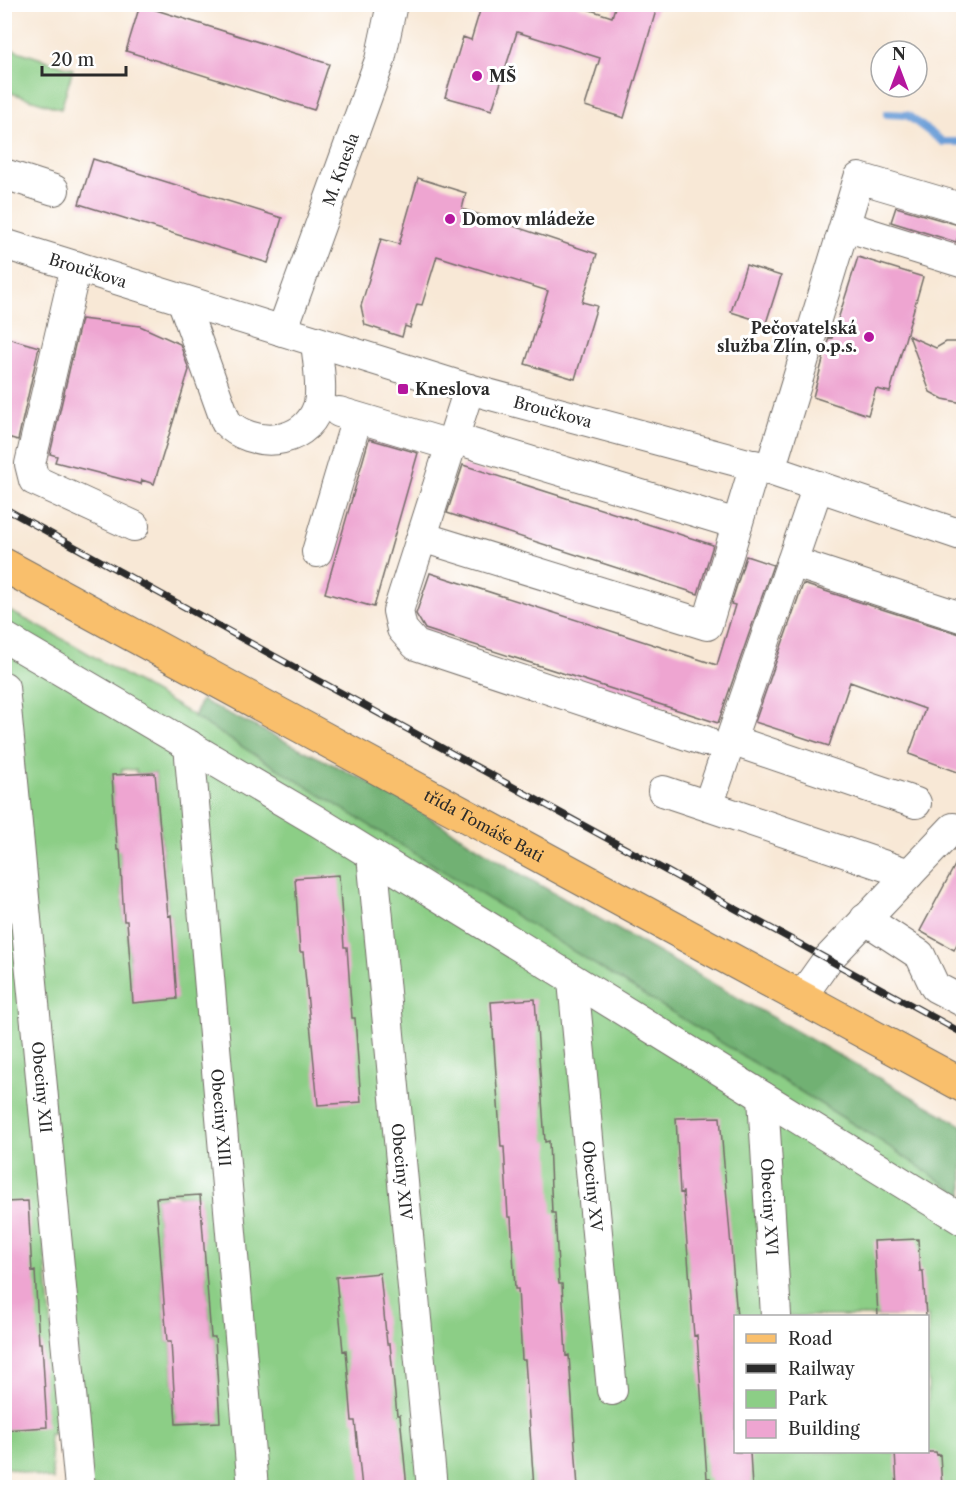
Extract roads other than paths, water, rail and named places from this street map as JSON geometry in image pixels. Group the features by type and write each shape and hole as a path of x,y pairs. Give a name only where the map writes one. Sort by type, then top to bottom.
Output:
{"main road":[{"name":"třída Tomáše Bati","path":"4,565 963,1086"}],"street":[{"name":"M. Knesla","path":"282,331 380,60 392,4"},
{"path":"4,174 54,190"},
{"path":"422,537 707,625 737,524 762,467 859,178 963,208"},
{"path":"844,226 963,263"},
{"name":"Broučkova","path":"4,244 183,302 469,389 762,467 963,536"},
{"path":"76,266 30,464 34,480 134,526"},
{"path":"183,302 226,422 237,432 250,438 273,440 292,436 309,423 318,406 316,343"},
{"path":"469,389 398,611 402,629 416,645 916,803"},
{"path":"318,406 737,524"},
{"path":"317,552 357,418"},
{"path":"708,806 718,740 792,562 818,486"},
{"path":"792,562 963,618"},
{"path":"4,637 372,855 963,1221"},
{"name":"Obeciny XII","path":"4,687 80,1488"},
{"name":"Obeciny XIII","path":"189,745 253,1488"},
{"path":"663,791 909,874"},
{"path":"801,997 828,959 953,828 963,833"},
{"name":"Obeciny XIV","path":"372,855 432,1488"},
{"path":"865,919 920,955 935,987 963,1002"},
{"name":"Obeciny XV","path":"573,981 612,1390"},
{"name":"Obeciny XVI","path":"763,1096 776,1315"}],"waterway":[{"path":"887,114 907,115 943,142 964,142"}],"railway":[{"path":"4,508 964,1034"}],"place":[{"name":"MŠ","path":"477,76"},
{"name":"Domov mládeže","path":"450,219"},
{"name":"Pečovatelská služba Zlín, o.p.s.","path":"869,337"},
{"name":"Kneslova","path":"403,389"}]}
